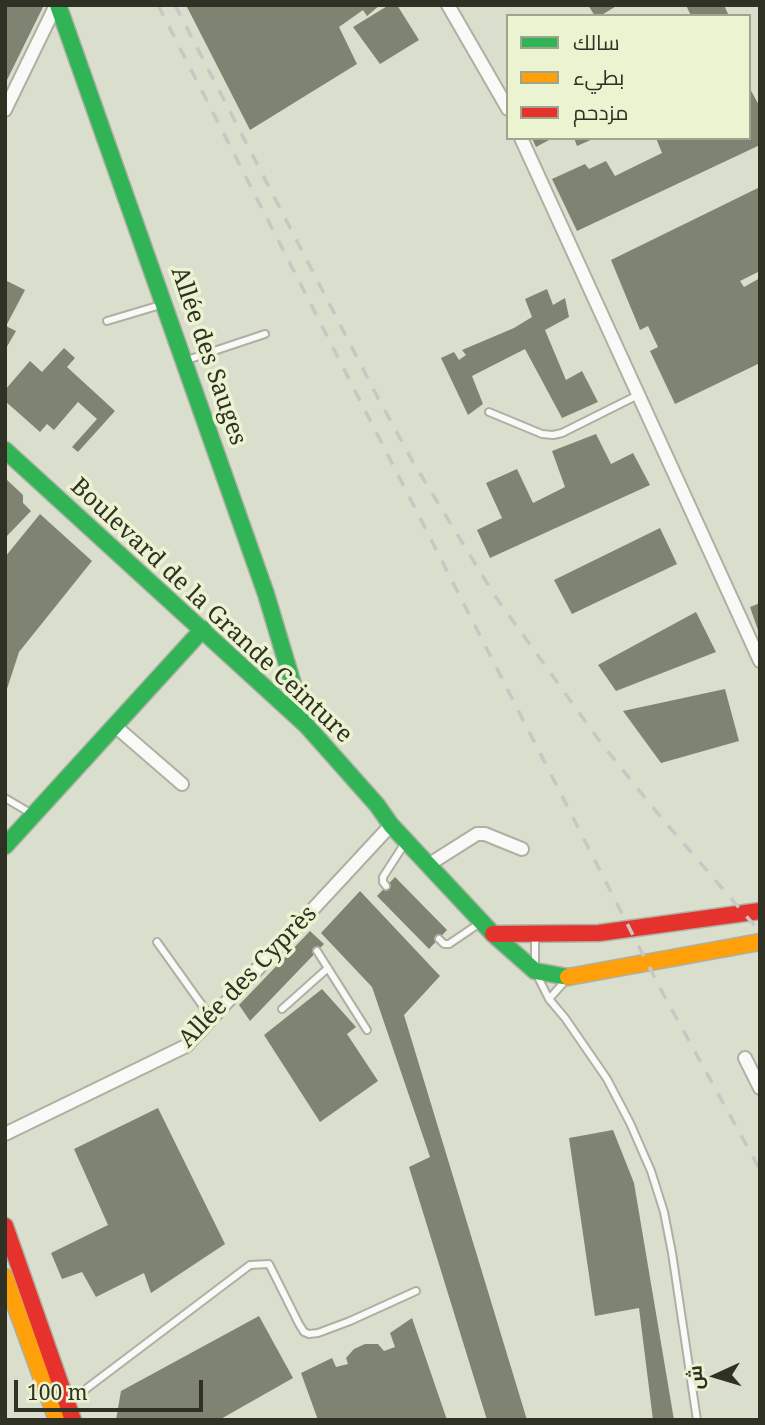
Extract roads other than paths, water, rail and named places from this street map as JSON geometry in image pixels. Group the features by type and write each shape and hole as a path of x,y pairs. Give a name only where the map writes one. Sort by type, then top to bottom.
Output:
{"main road":[{"name":"Allée des Sauges","path":"57,5 186,361 266,594 306,725"},
{"name":"Boulevard de la Grande Ceinture","path":"5,450 306,725 428,865 493,934 536,971"},
{"path":"5,846 203,629"},
{"path":"493,934 599,933 760,911"},
{"path":"536,971 569,977 760,942"},
{"path":"5,1226 73,1420"},
{"path":"5,1277 57,1420"}],"street":[{"path":"5,110 57,5"},
{"path":"449,5 506,105"},
{"path":"522,140 760,661"},
{"path":"115,726 183,784"},
{"name":"Allée des Cyprès","path":"5,1134 186,1046 303,929 391,825"},
{"path":"428,865 477,834 485,834 522,849"},
{"path":"745,1058 760,1087"}],"lane":[{"path":"107,321 166,304"},
{"path":"186,361 265,334"},
{"path":"489,412 542,434 553,435 639,395"},
{"path":"5,798 33,815"},
{"path":"386,886 383,877 406,841"},
{"path":"439,939 444,944 449,944 482,922"},
{"path":"535,932 536,971 549,999 607,1079 630,1122 651,1171 664,1212 672,1254 697,1420"},
{"path":"157,942 212,1019"},
{"path":"317,951 367,1030"},
{"path":"282,1009 328,968"},
{"path":"549,999 569,977"},
{"path":"67,1403 250,1265 269,1264 299,1324 304,1332 309,1334 350,1321 416,1291"}],"railway":[{"path":"158,5 660,988 760,1170"},
{"path":"175,5 377,396 413,462 495,596 601,743 760,932"}]}
